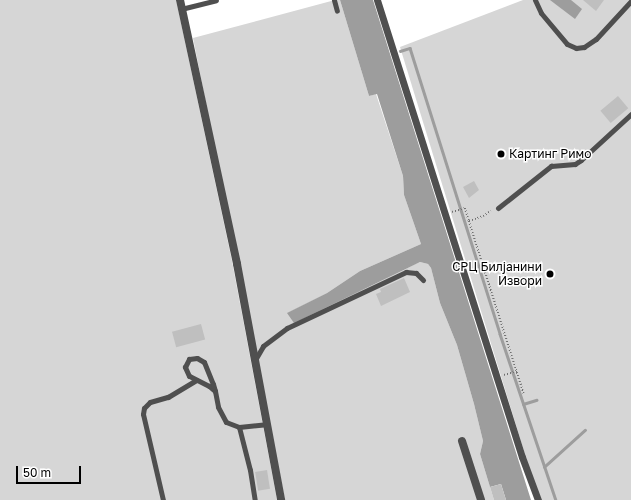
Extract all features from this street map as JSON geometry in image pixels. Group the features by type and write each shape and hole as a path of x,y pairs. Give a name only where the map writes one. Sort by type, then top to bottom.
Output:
{"street":[{"path":"180,0 237,264 281,500"},
{"path":"377,0 520,450 538,500"},
{"path":"462,441 481,500"}],"lane":[{"path":"181,9 216,0"},
{"path":"334,0 338,11"},
{"path":"535,0 537,7 567,44 576,48 584,47 596,39 631,1"},
{"path":"498,208 551,166 575,164 581,160 631,114"},
{"path":"255,361 263,346 287,328 406,272 416,273 423,280"},
{"path":"215,391 209,386 189,376 185,367 186,362 193,358 200,359 204,362 215,391 221,415 226,422 238,427 266,424"},
{"path":"163,500 143,414 144,408 150,402 168,397 196,380"},
{"path":"238,427 250,470 255,500"}],"path":[{"path":"457,210 465,208 524,394"},
{"path":"469,221 498,208"},
{"path":"509,373 517,371"}],"shaded area":[{"path":"0,0 176,0 232,261 277,500 0,500"},
{"path":"335,0 340,0 369,96 376,94 403,176 404,195 421,244 360,271 327,293 288,313 362,290 420,262 428,264 431,268 440,303 457,345 474,404 483,441 480,454 494,500 285,500 193,38"},
{"path":"340,0 373,0 531,500 506,500 501,484 490,487 480,454 483,441 474,404 457,345 440,303 431,268 428,264 420,262 294,323 287,313 327,293 360,271 421,244 404,195 403,176 377,94 369,96"},
{"name":"СРЦ Билјанини Извори","path":"523,0 631,0 631,500 539,500 400,47"},
{"path":"550,0 571,0 582,9 575,19"}],"building":[{"path":"583,0 604,0 596,11"},
{"path":"618,96 628,108 611,123 600,111"},
{"path":"474,181 479,190 469,198 463,187"},
{"path":"404,278 410,292 381,306 376,294 381,292 380,289"},
{"path":"201,324 205,339 176,347 172,332"},
{"path":"267,470 270,489 258,491 255,472"},
{"path":"501,484 506,500 494,500 490,487"}],"waterway":[{"path":"400,51 410,48 500,334 556,500"},
{"path":"523,404 536,400"},
{"path":"544,467 585,430"}],"place":[{"name":"Картинг Римо","path":"501,154"},
{"name":"СРЦ Билјанини Извори","path":"550,274"}]}
